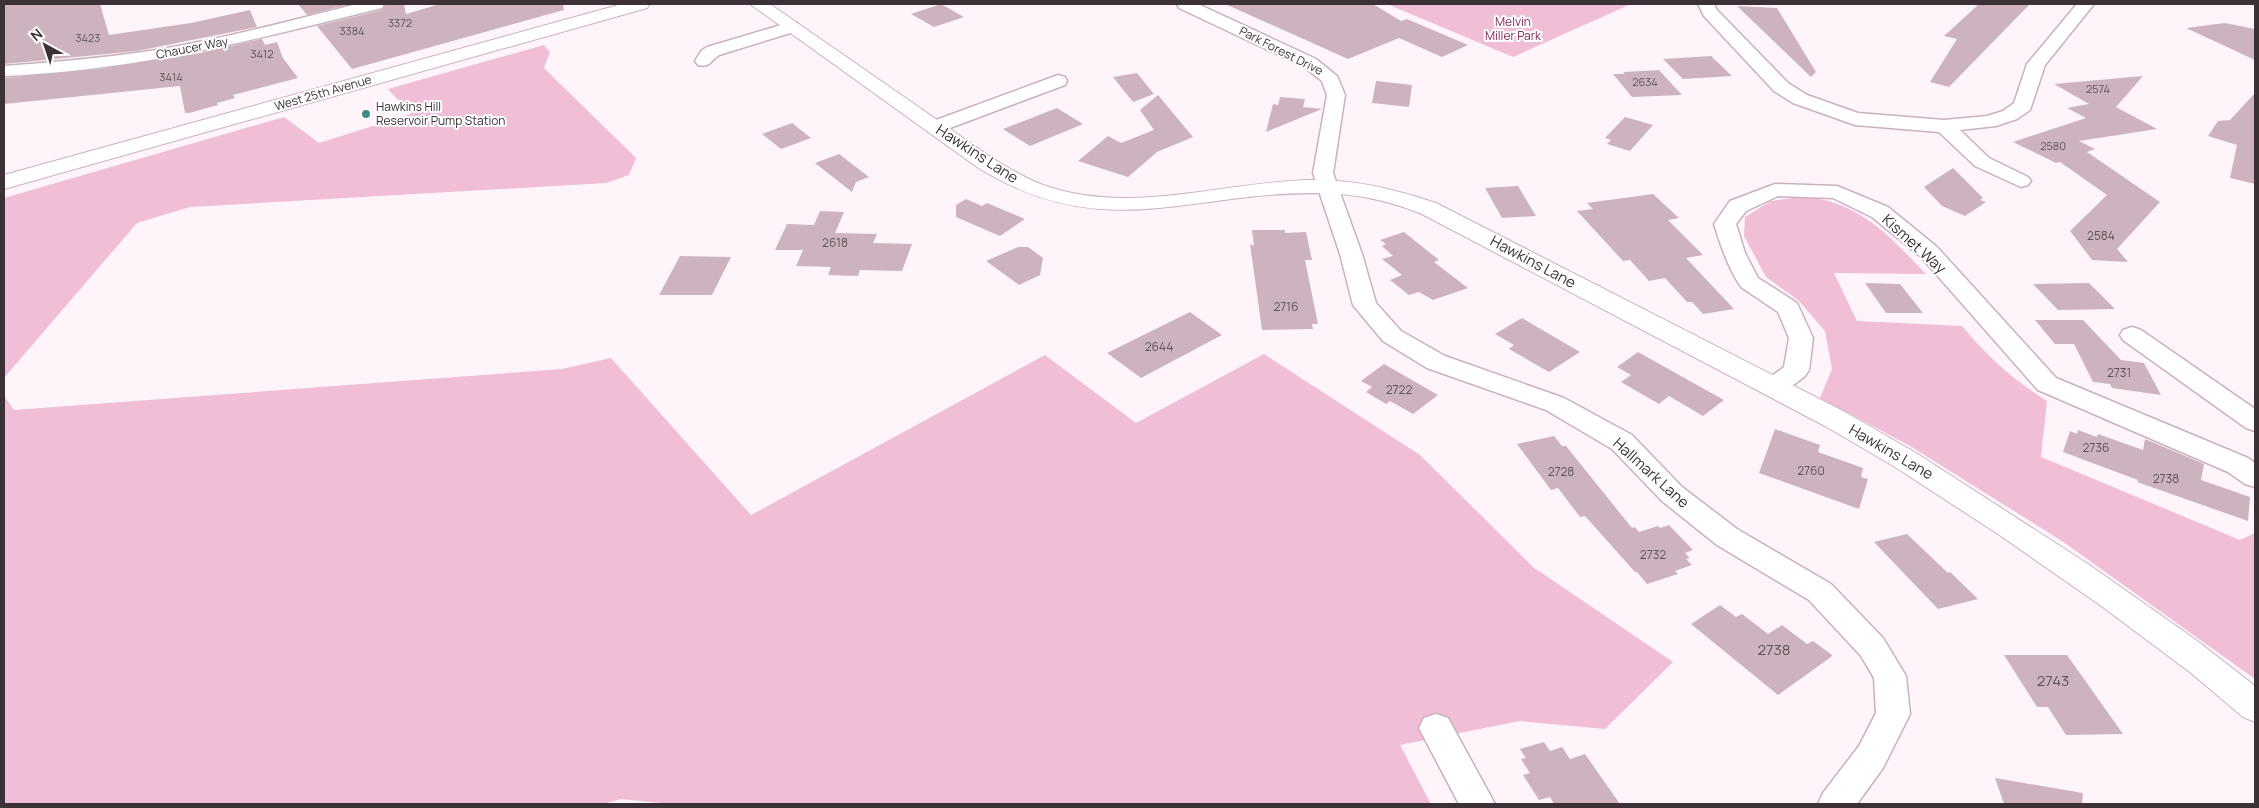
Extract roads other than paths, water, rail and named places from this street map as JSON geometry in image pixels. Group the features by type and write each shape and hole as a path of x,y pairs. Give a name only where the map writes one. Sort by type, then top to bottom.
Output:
{"street":[{"name":"Chaucer Way","path":"4,71 95,64 165,54 264,33 376,4"},
{"name":"West 25th Avenue","path":"4,182 642,4"},
{"name":"Hawkins Lane","path":"759,4 995,168 1033,188 1062,197 1096,203 1124,204 1166,202 1296,186 1328,185 1382,192 1428,208 1774,387 1895,453 2015,528 2191,653 2255,707"},
{"name":"Park Forest Drive","path":"1185,4 1310,63 1326,74 1334,84 1336,95 1323,173 1328,185"},
{"path":"1708,8 1781,87 1800,99 1856,119 1912,125 1944,126 1989,122 2010,116 2023,106 2036,64 2086,4"},
{"path":"704,61 707,55 713,51 792,26"},
{"path":"935,126 1058,82"},
{"path":"1944,126 1982,162 2021,181"},
{"name":"Hallmark Lane","path":"1328,185 1352,254 1365,305 1392,336 1436,362 1484,377 1555,404 1622,442 1672,494 1727,538 1820,592 1872,647 1890,676 1893,714 1871,757 1836,804"},
{"name":"Kismet Way","path":"1774,387 1796,370 1801,338 1789,308 1749,282 1734,253 1725,224 1738,206 1775,190 1838,192 1880,212 1929,252 2047,384 2238,465 2255,477"},
{"path":"2132,335 2255,422"},
{"path":"1436,728 1478,804"}],"place":[{"name":"Hawkins Hill Reservoir Pump Station","path":"366,114"}],"park label":[{"name":"Melvin Miller Park","path":"1513,29"}]}
